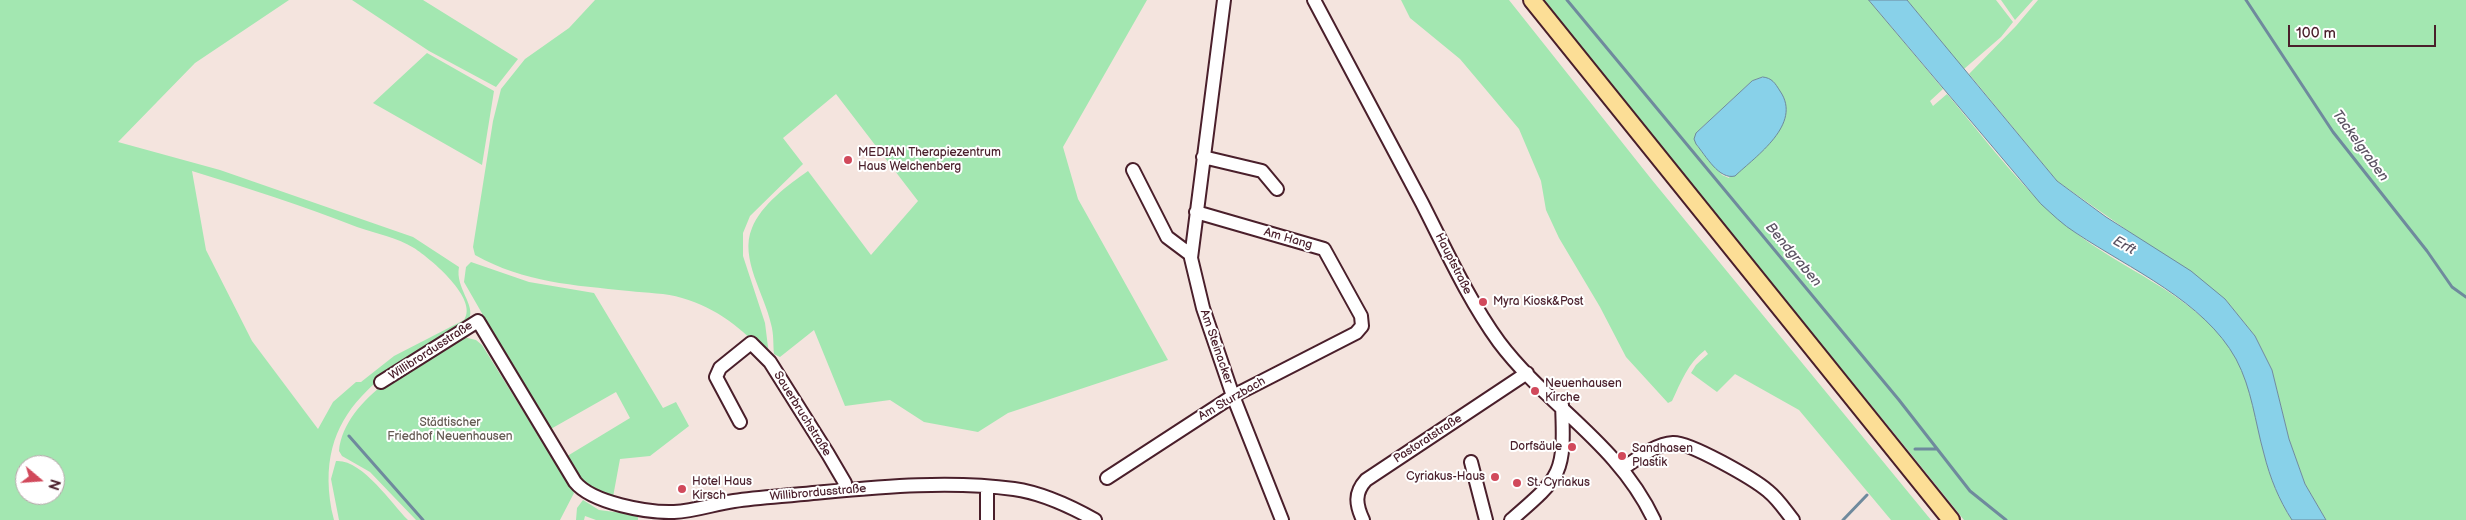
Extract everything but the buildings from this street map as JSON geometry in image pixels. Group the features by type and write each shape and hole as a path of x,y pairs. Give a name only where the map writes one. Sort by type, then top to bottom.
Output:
{"main road":[{"path":"1532,0 1951,520"}],"street":[{"name":"Am Steinacker","path":"1224,0 1190,255 1203,308 1233,396 1282,520"},
{"name":"Hauptstraße","path":"1314,0 1472,300 1500,342 1527,373 1562,406 1622,469 1638,489 1654,520"},
{"path":"1204,157 1262,172 1277,189"},
{"path":"1133,170 1167,237 1190,255"},
{"name":"Am Hang","path":"1196,212 1324,249 1361,316 1361,327"},
{"name":"Willibrordusstraße","path":"381,382 478,321 565,466 582,489 591,495 622,504 673,512 733,501 845,490 987,487 1015,489 1049,498 1095,520"},
{"name":"Am Sturzbach","path":"1107,478 1233,396 1356,333 1361,327"},
{"name":"Sauerbruchstraße","path":"740,422 716,377 720,368 751,343 770,362 845,483 845,490"},
{"name":"Pastoratstraße","path":"1363,520 1357,506 1357,499 1361,487 1366,480 1527,373"},
{"path":"1511,520 1544,491 1557,474 1562,451 1562,406"},
{"path":"1622,469 1658,448 1671,443 1679,444 1720,462 1758,483 1770,493 1793,520"},
{"path":"1472,462 1486,520"},
{"path":"987,487 987,520"}],"green space":[{"path":"0,0 289,0 195,63 118,142 220,170 413,237 459,267 460,282 470,308 469,319 410,356 384,376 361,397 344,420 332,448 329,481 334,520 0,520","holes":["192,171 408,244 431,261 451,280 465,301 467,311 464,320 394,356 361,382 356,382 333,402 318,429 252,341 206,250"]},
{"path":"352,0 423,0 518,59 496,87 429,51"},
{"path":"595,0 1147,0 1063,147 1078,199 1168,360 1008,413 978,432 924,422 890,400 845,406 814,330 780,357 774,354 772,328 754,276 749,252 752,228 768,204 808,171 871,255 918,201 836,94 783,138 803,164 750,216 743,233 743,256 765,323 769,355 766,355 729,320 695,302 663,294 588,287 531,277 512,272 475,255 473,247 493,121 501,89 525,59 569,28"},
{"path":"1401,0 1509,0 1652,180 1931,520 1891,520 1799,410 1735,374 1717,392 1691,373 1696,365 1708,354 1705,350 1689,367 1672,401 1668,403 1626,357 1600,307 1559,238 1546,210 1541,181 1519,129 1460,59 1410,18"},
{"path":"1540,0 1869,0 1943,89 1930,101 1933,106 1947,94 2021,182 2054,215 2091,244 2174,295 2193,309 2227,344 2242,369 2272,480 2292,520 1964,520","holes":["1763,77 1729,178 1722,175 1696,144 1696,133 1752,81"]},
{"path":"1907,0 1996,0 2013,22 2001,37 1964,69"},
{"path":"2001,0 2033,0 2015,20"},
{"path":"2038,0 2466,0 2466,520 2326,520 2305,484 2289,439 2272,370 2255,336 2225,299 2057,181 1969,74 2016,26"},
{"path":"427,53 494,91 482,165 373,103"},
{"path":"471,262 529,282 594,293 663,408 676,402 689,426 650,456 620,459 613,497 590,487 574,472 564,458 630,418 616,392 549,430 464,282 466,267"},
{"name":"Städtischer Friedhof Neuenhausen","path":"459,336 476,340 482,345 574,493 560,520 416,520 370,472 342,456 339,451 344,431 355,413 369,397 405,369"},
{"path":"336,461 346,462 366,474 408,520 339,520 331,479"},
{"path":"583,500 599,510 638,515 638,520 596,520 585,516 584,520 576,520 577,508"}],"water":[{"name":"Erft","path":"1869,0 1907,0 2057,181 2106,217 2191,271 2225,299 2255,336 2272,370 2289,439 2305,484 2326,520 2292,520 2287,512 2269,472 2246,382 2236,359 2222,338 2186,303 2142,273 2071,230 2041,204"},
{"path":"1763,77 1769,78 1780,91 1786,103 1786,115 1781,127 1765,149 1735,176 1729,176 1718,171 1696,144 1694,139 1696,133 1752,81"}],"waterway":[{"name":"Bendgraben","path":"1567,0 1899,400 1970,491 2006,520"},
{"name":"Tackelgraben","path":"2246,0 2333,132 2427,251 2452,287 2466,297"},
{"path":"349,436 423,520"},
{"path":"1915,449 1937,449"},
{"path":"1843,520 1867,495"}],"place":[{"name":"MEDIAN Therapiezentrum Haus Welchenberg","path":"848,160"},
{"name":"Myra Kiosk&Post","path":"1483,302"},
{"name":"Neuenhausen Kirche","path":"1535,391"},
{"name":"Dorfsäule","path":"1572,447"},
{"name":"Sandhasen Plastik","path":"1622,456"},
{"name":"Cyriakus-Haus","path":"1495,477"},
{"name":"St. Cyriakus","path":"1517,483"},
{"name":"Hotel Haus Kirsch","path":"682,489"}]}
